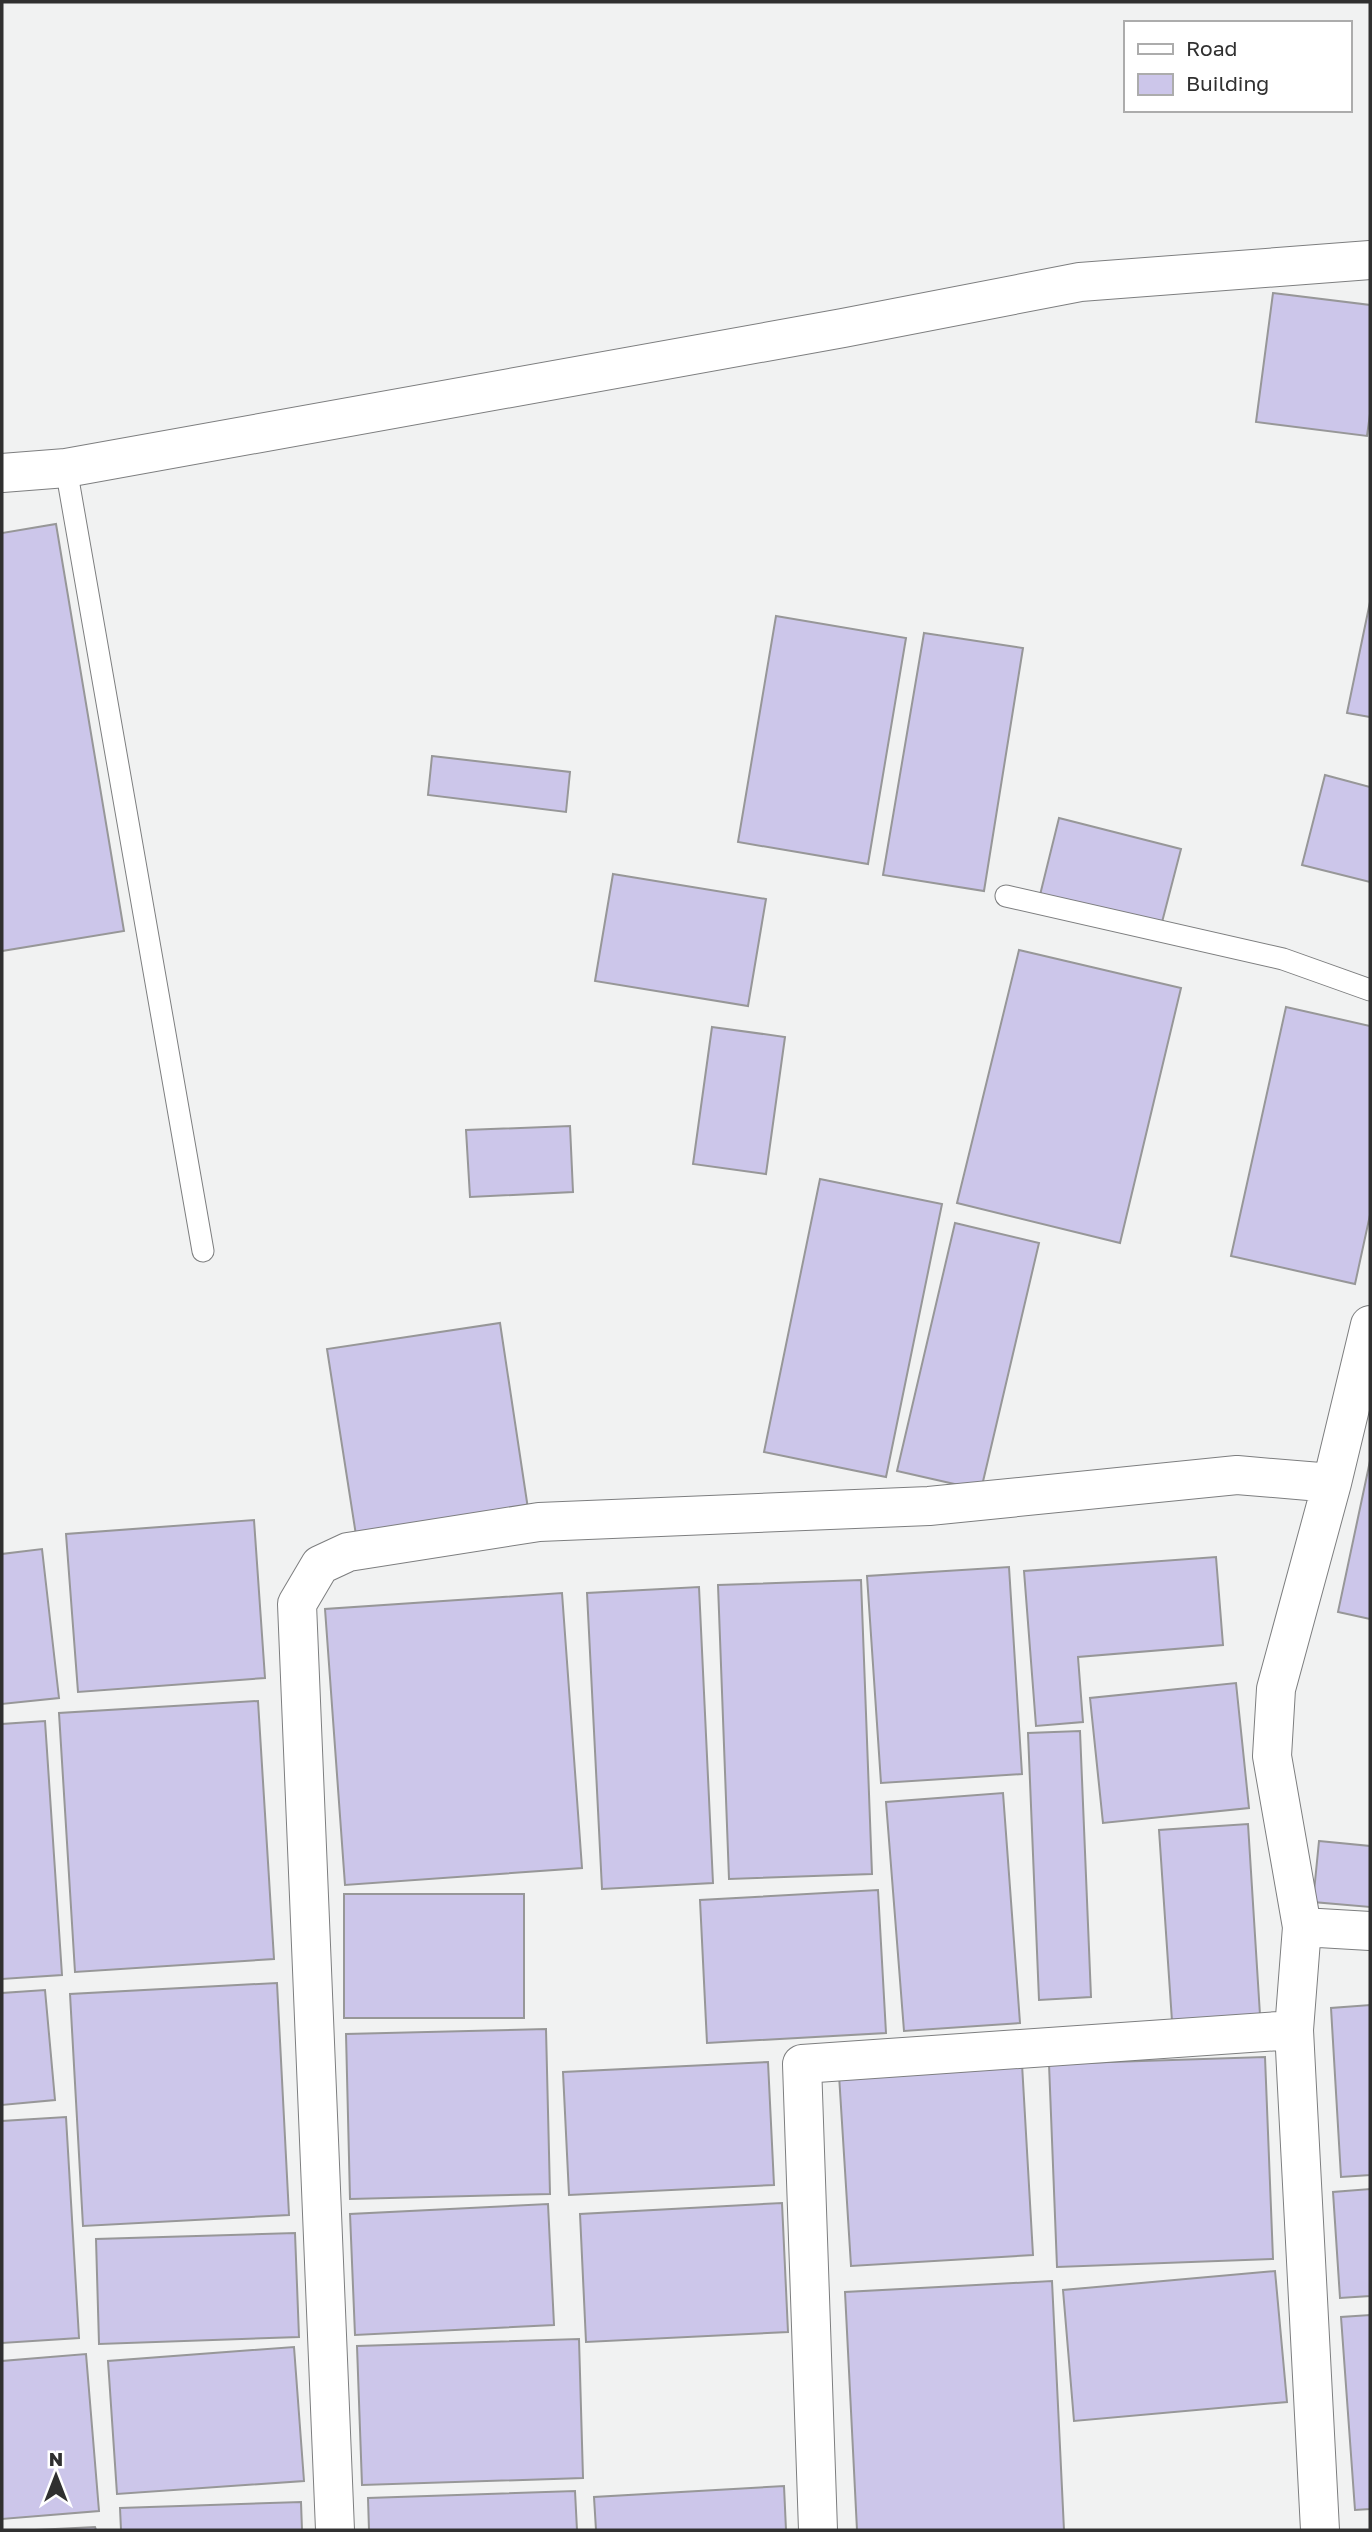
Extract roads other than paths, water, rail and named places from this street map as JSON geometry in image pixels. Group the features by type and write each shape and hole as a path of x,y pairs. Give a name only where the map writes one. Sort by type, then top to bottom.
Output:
{"street":[{"path":"2,473 66,468 843,328 1080,282 1370,260"},
{"path":"1320,2530 1294,2030 1302,1927 1272,1756 1276,1689 1332,1483 1370,1325"},
{"path":"335,2530 297,1604 320,1565 348,1552 539,1522 929,1506 1237,1475 1332,1483"},
{"path":"1302,1927 1370,1931"},
{"path":"818,2530 802,2064 1294,2030"}],"lane":[{"path":"66,468 203,1251"},
{"path":"1006,896 1283,959 1370,990"}]}
